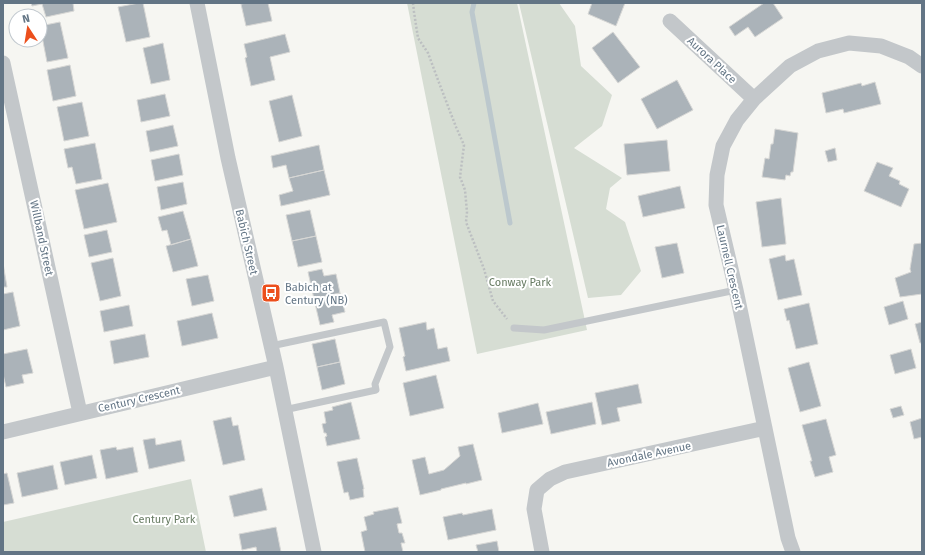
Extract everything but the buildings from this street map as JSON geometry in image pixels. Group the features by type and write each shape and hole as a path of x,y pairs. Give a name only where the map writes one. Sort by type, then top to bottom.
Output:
{"street":[{"name":"Babich Street","path":"197,3 228,158 276,367 314,552"},
{"name":"Aurora Place","path":"670,21 754,99"},
{"name":"Laurnell Crescent","path":"793,552 788,538 736,290 716,205 717,175 723,146 737,120 754,99 790,66 818,50 849,43 881,46 909,57 922,66"},
{"name":"Willband Street","path":"3,63 9,121 80,413"},
{"name":"Century Crescent","path":"3,432 276,367"},
{"name":"Avondale Avenue","path":"542,552 534,509 537,490 550,479 565,472 765,428"}],"lane":[{"path":"514,328 544,330 736,290"},
{"path":"271,346 384,322 390,346 375,384 376,390 284,410"}],"path":[{"path":"414,3 418,38 428,53 464,145 460,177 465,190 467,212 466,222 484,269 493,301 514,328"}],"green space":[{"name":"Conway Park","path":"407,3 517,3 587,330 477,354"},
{"path":"519,3 559,3 575,26 581,66 612,95 602,126 574,148 622,178 610,188 606,209 625,222 641,271 621,295 588,298"},
{"name":"Century Park","path":"191,479 206,552 3,552 3,522"}],"waterway":[{"path":"474,3 472,12 510,223"}],"place":[{"name":"Babich at Century (NB)","path":"271,293"}]}
